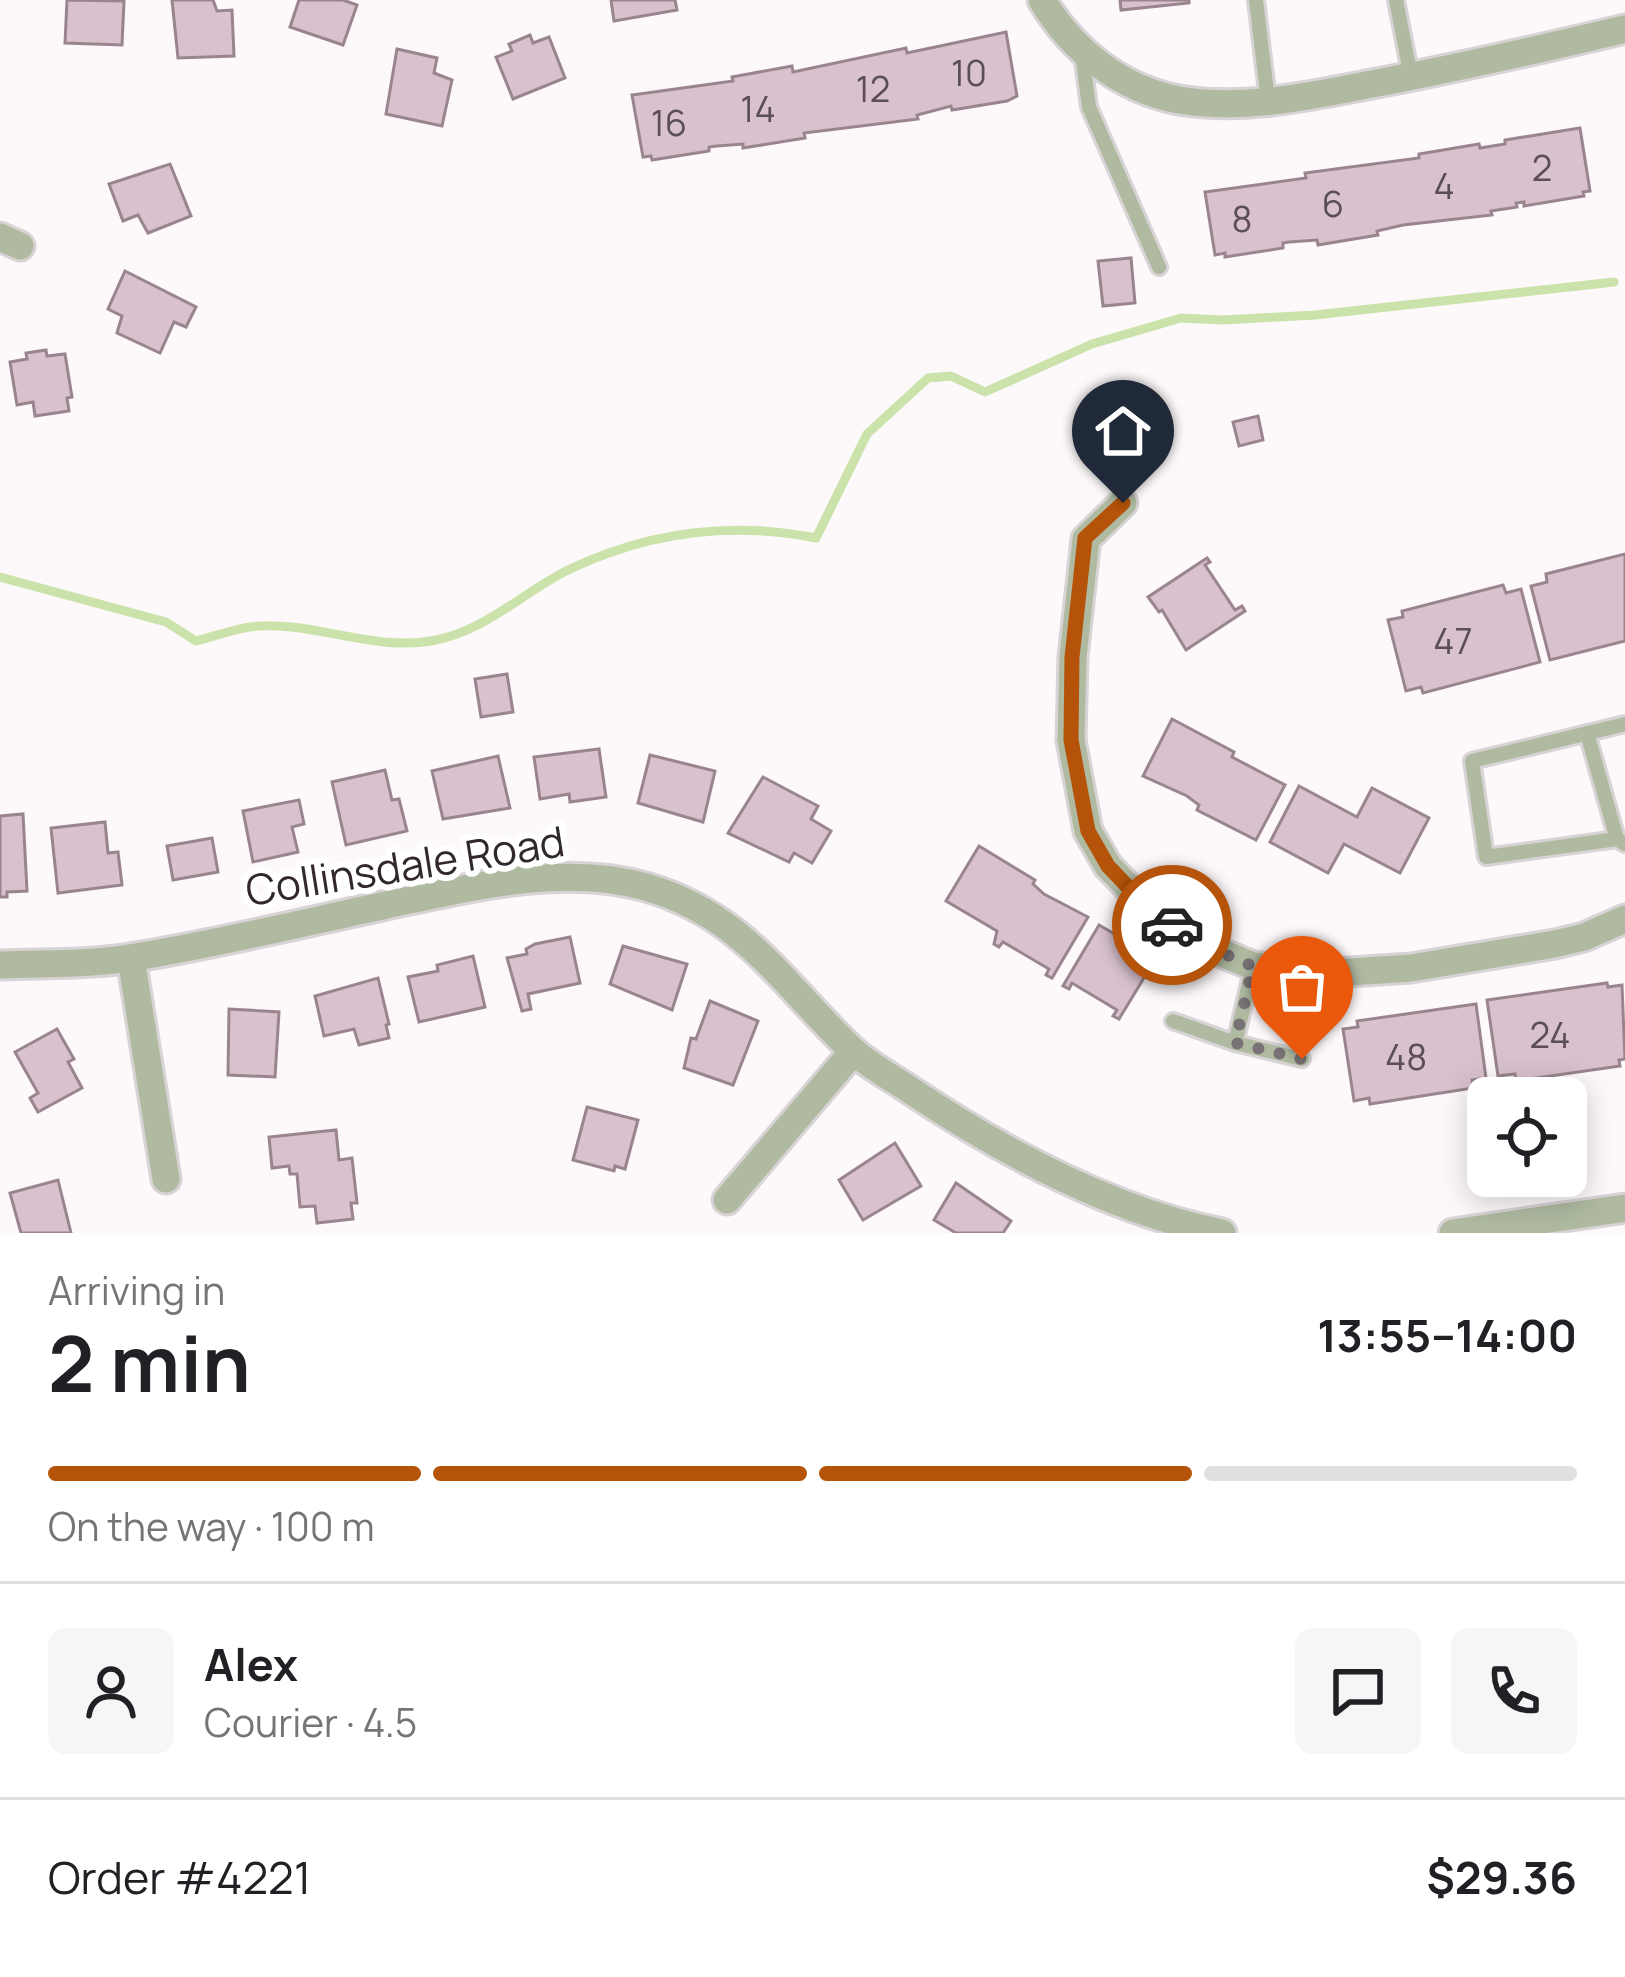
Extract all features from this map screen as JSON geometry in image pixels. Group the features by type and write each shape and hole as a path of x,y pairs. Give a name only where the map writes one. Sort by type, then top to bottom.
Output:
{"street":[{"path":"1042,0 1082,53 1148,91 1220,104 1268,101 1411,76 1625,29"},
{"path":"1123,503 1085,538 1072,657 1071,740 1088,831 1108,866 1148,908 1200,944 1253,966 1319,974 1411,968 1570,940 1625,919"},
{"name":"Collinsdale Road","path":"0,964 131,958 434,895 557,877 603,879 673,896 736,930 853,1052 1019,1155 1178,1224 1222,1233"},
{"path":"131,958 166,1179"},
{"path":"727,1200 853,1052"},
{"path":"1453,1233 1625,1208"}],"lane":[{"path":"1256,0 1268,101"},
{"path":"1396,0 1411,76"},
{"path":"1082,53 1089,107 1159,267"},
{"path":"1587,733 1621,842 1486,857 1472,761 1587,733 1625,724"},
{"path":"1235,1043 1253,966"},
{"path":"1174,1021 1235,1043 1302,1059"}],"building":[{"path":"67,0 124,1 122,45 65,43"},
{"path":"172,0 213,0 217,11 232,10 234,56 178,58"},
{"path":"299,0 343,0 357,5 343,45 290,27"},
{"path":"611,0 675,0 677,10 614,21"},
{"path":"1120,0 1189,0 1189,3 1121,10"},
{"path":"1006,32 1017,96 1007,101 952,110 951,106 917,115 918,119 804,133 805,138 743,148 743,144 717,146 652,160 643,157 632,95 733,81 732,77 792,66 793,72 906,48 907,53"},
{"path":"530,35 533,43 549,37 565,78 513,99 496,57 512,51 509,44"},
{"path":"397,49 437,58 434,73 452,80 442,126 386,114"},
{"path":"1580,128 1590,191 1583,192 1584,196 1524,206 1524,202 1516,203 1517,207 1491,211 1492,215 1403,225 1377,231 1378,235 1318,245 1317,240 1289,242 1283,248 1215,255 1205,192"},
{"path":"170,164 191,216 148,233 138,215 123,221 109,184"},
{"path":"1131,258 1135,303 1103,306 1098,261"},
{"path":"125,271 196,307 186,327 174,322 160,353 117,333 122,316 108,309"},
{"path":"46,350 47,356 65,354 72,397 67,398 69,411 35,416 33,402 17,405 10,362"},
{"path":"1258,416 1263,440 1239,446 1233,422"},
{"path":"1625,554 1625,641 1550,660 1531,586 1547,582 1546,574"},
{"path":"1207,558 1210,562 1205,565 1235,610 1242,606 1245,611 1186,650 1162,610 1148,597"},
{"path":"1503,585 1506,593 1521,589 1540,662 1423,693 1421,687 1406,691 1388,620 1403,617 1402,611"},
{"path":"507,674 513,712 481,717 475,679"},
{"path":"1172,719 1285,785 1256,840 1197,810 1199,805 1187,796 1143,776"},
{"path":"599,749 606,797 570,802 569,794 540,799 534,757"},
{"path":"650,755 715,771 703,822 638,803"},
{"path":"498,756 510,808 443,819 432,771"},
{"path":"385,770 407,831 346,845 332,782"},
{"path":"763,777 818,806 811,819 831,831 812,863 794,853 789,862 728,833"},
{"path":"1299,786 1357,817 1372,788 1429,818 1400,873 1344,844 1328,873 1270,842"},
{"path":"299,800 304,824 292,827 298,852 253,862 243,811"},
{"path":"23,814 27,891 0,897 0,816"},
{"path":"105,822 108,853 118,852 122,885 58,893 51,828"},
{"path":"212,838 218,872 173,880 167,846"},
{"path":"979,846 1035,880 1033,884 1044,894 1088,917 1052,978 1046,975 1049,969 1003,942 999,947 994,944 997,931 946,901"},
{"path":"1099,925 1156,958 1119,1019 1113,1016 1117,1010 1072,983 1069,989 1063,986"},
{"path":"570,937 580,983 528,994 531,1009 522,1011 507,958 527,954 526,949 535,944"},
{"path":"623,946 687,964 672,1010 610,984"},
{"path":"473,956 485,1007 419,1022 408,977"},
{"path":"378,978 389,1038 359,1045 354,1029 324,1036 315,996"},
{"path":"1607,983 1608,987 1622,985 1625,1059 1619,1060 1620,1066 1544,1077 1498,1076 1487,1000"},
{"path":"710,1001 758,1021 733,1085 684,1068 691,1038 696,1039"},
{"path":"1476,1004 1486,1077 1467,1077 1467,1089 1370,1104 1369,1098 1354,1101 1343,1029 1358,1027 1357,1021"},
{"path":"229,1009 279,1012 275,1077 228,1075"},
{"path":"57,1029 74,1059 68,1062 82,1088 38,1112 30,1098 38,1093 15,1052"},
{"path":"587,1107 638,1120 625,1169 615,1166 614,1171 573,1160"},
{"path":"336,1130 339,1160 352,1158 357,1203 351,1203 353,1219 317,1223 315,1206 300,1207 297,1174 290,1174 289,1166 272,1168 269,1137"},
{"path":"895,1143 921,1186 863,1220 839,1180"},
{"path":"58,1180 71,1233 21,1233 10,1193"},
{"path":"956,1183 1011,1221 1003,1233 956,1233 934,1220"}],"waterway":[{"path":"0,577 166,622 196,641 259,626 388,642 431,641 485,621 568,570 628,547 721,531 816,538 867,434 928,378 951,376 985,392 1092,344 1181,318 1315,315 1614,282"}],"way so far":[{"path":"1172,925 1200,944 1253,966 1235,1043 1302,1059"}],"route":[{"path":"1123,503 1085,538 1072,657 1071,740 1088,831 1108,866 1148,908 1172,925"}]}
